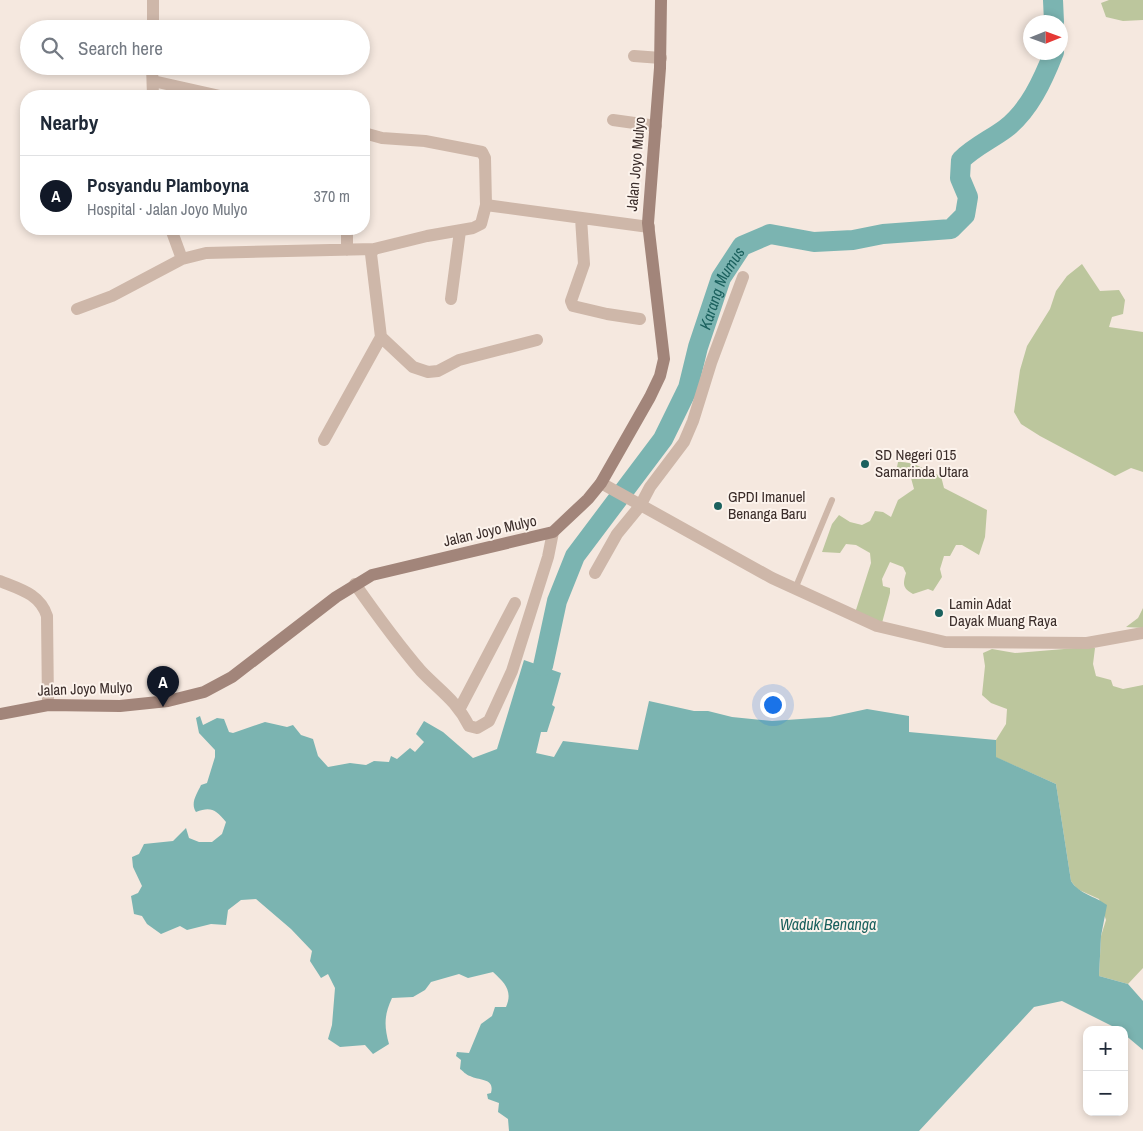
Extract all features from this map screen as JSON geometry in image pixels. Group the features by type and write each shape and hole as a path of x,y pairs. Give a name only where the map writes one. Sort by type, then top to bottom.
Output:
{"main road":[{"name":"Jalan Joyo Mulyo","path":"0,714 48,705 120,706 168,701 204,692 232,677 355,584 372,575 553,532 605,487 650,396 663,365 662,332 648,209 661,58 661,2"}],"street":[{"path":"152,20 153,0"},
{"path":"634,56 661,58"},
{"path":"152,75 153,90"},
{"path":"152,80 194,90"},
{"path":"613,120 656,126"},
{"path":"77,309 112,296 182,259 206,253 374,249 427,236 473,228 481,224 486,206 485,158 482,152 425,141 370,135"},
{"path":"486,206 649,227"},
{"path":"581,218 584,264 571,301 573,306 640,319"},
{"path":"451,299 460,230"},
{"path":"172,235 182,259"},
{"path":"347,235 347,250"},
{"path":"324,440 381,337 371,254 374,249"},
{"path":"595,573 617,534 684,442 743,277"},
{"path":"381,337 413,367 428,372 438,371 459,360 537,340"},
{"path":"605,487 794,589 877,626 945,642 1088,642 1143,633"},
{"path":"355,584 393,638 422,671 460,708 469,726 477,728 489,721 512,671 548,557 553,532"},
{"path":"0,581 34,596 44,606 47,616 48,705"},
{"path":"460,708 515,603"}],"lane":[{"path":"794,589 832,500"}],"green space":[{"path":"1109,0 1143,0 1143,20 1123,21 1106,17 1101,3"},
{"path":"1082,264 1100,291 1119,290 1125,300 1123,314 1112,317 1109,327 1143,332 1143,472 1131,468 1115,476 1021,424 1014,412 1020,370 1027,346 1050,309 1056,291 1067,276"},
{"path":"898,462 915,465 941,476 944,488 987,510 985,537 979,555 962,545 956,545 950,556 944,556 940,569 942,577 933,591 928,589 913,594 909,592 904,585 906,573 903,567 890,562 882,579 883,586 890,588 890,593 882,623 855,613 871,563 870,553 856,545 846,544 840,553 822,552 832,524 839,515 850,522 862,525 870,521 875,511 883,512 891,517 898,500 914,489 911,478 896,472"},
{"path":"1143,608 1143,628 1126,627 1138,618"},
{"path":"1095,648 1093,664 1096,676 1111,680 1113,686 1123,689 1143,685 1143,968 1128,984 1099,976 1101,936 1106,920 1099,899 1077,889 1071,881 1056,784 995,757 996,740 1006,724 1007,709 991,703 982,695 985,666 983,653 992,649 1015,653"}],"water":[{"name":"Waduk Benanga","path":"524,660 561,673 552,705 555,707 547,732 541,732 536,753 554,757 563,741 638,750 649,701 694,711 708,711 732,717 772,721 830,717 867,709 909,716 909,732 996,740 996,757 1056,784 1071,881 1078,889 1107,905 1101,936 1099,976 1128,984 1143,1001 1143,1050 1128,1037 1128,1026 1112,1026 1062,1001 1034,1007 919,1131 509,1131 508,1119 498,1112 499,1103 488,1099 487,1094 491,1093 492,1088 489,1082 474,1078 465,1073 460,1069 461,1060 456,1056 457,1052 469,1053 481,1024 492,1016 495,1007 506,1007 509,996 507,988 493,972 468,978 459,974 431,982 425,990 413,997 392,998 387,1010 386,1021 389,1044 373,1054 365,1045 340,1047 328,1039 332,1025 335,988 328,974 321,978 310,961 312,951 291,929 256,899 241,900 228,910 226,925 211,924 187,930 180,926 161,934 147,924 142,916 134,914 131,896 138,893 142,886 133,867 132,857 139,854 144,844 173,841 186,828 189,838 199,842 212,842 222,834 226,822 213,810 206,809 196,812 194,809 196,795 201,785 207,783 215,757 215,750 199,733 196,718 200,716 203,725 217,718 224,719 229,732 233,733 265,722 287,727 293,725 301,735 313,739 318,756 328,767 350,763 366,765 374,761 389,762 391,756 397,759 410,748 415,752 424,742 416,734 424,721 443,732 473,758 497,749"}],"waterway":[{"name":"Karang Mumus","path":"1053,0 1054,15"},
{"name":"Karang Mumus","path":"543,666 557,601 575,556 663,439 688,388 698,347 721,278 742,246 770,234 814,242 853,240 883,234 951,229 965,215 968,197 960,178 961,160 1014,122 1040,84 1051,60"}],"place":[{"name":"SD Negeri 015 Samarinda Utara","path":"865,464"},
{"name":"GPDI Imanuel Benanga Baru","path":"718,506"},
{"name":"Lamin Adat Dayak Muang Raya","path":"939,613"},
{"name":"Posyandu Plamboyna","path":"163,707"}]}
